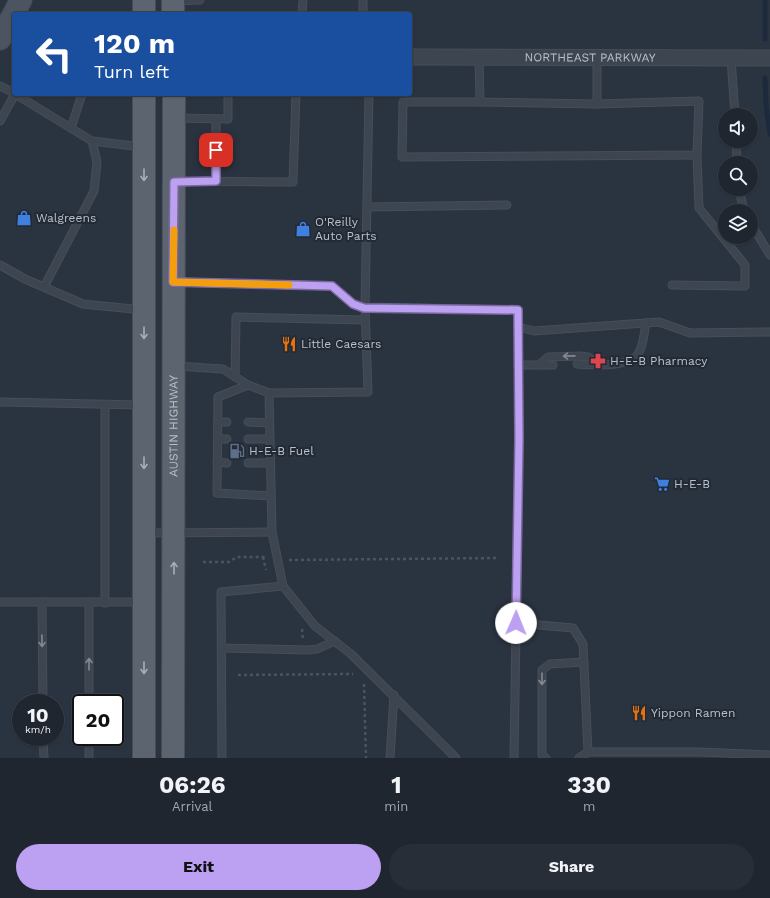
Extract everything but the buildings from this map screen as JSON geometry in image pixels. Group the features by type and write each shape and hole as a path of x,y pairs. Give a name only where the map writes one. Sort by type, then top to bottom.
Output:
{"main road":[{"path":"15,12 21,0"},
{"path":"144,0 144,12"},
{"path":"0,39 12,17"},
{"path":"144,96 144,758"},
{"name":"AUSTIN HIGHWAY","path":"173,758 174,96"},
{"path":"144,602 158,606 165,614 165,709 174,726"}],"street":[{"name":"NORTHEAST PARKWAY","path":"412,57 770,58"}],"lane":[{"path":"173,5 200,0"},
{"path":"302,12 303,0"},
{"path":"363,0 363,12"},
{"path":"478,57 480,102"},
{"path":"597,57 597,104"},
{"path":"731,58 735,108"},
{"path":"0,86 12,92"},
{"path":"0,121 14,96"},
{"path":"71,128 81,96"},
{"path":"174,118 228,119 228,96"},
{"path":"174,182 293,182 296,96"},
{"path":"174,366 222,369 248,385 269,393 368,392 364,308 369,96"},
{"path":"26,97 92,141 144,147"},
{"path":"672,285 745,286 745,265 699,208 697,155 698,102 597,104 403,102 402,157 697,155"},
{"path":"216,119 216,181"},
{"path":"44,287 94,191 97,162 92,141"},
{"path":"367,207 507,205"},
{"path":"758,235 770,255"},
{"path":"0,265 83,304 144,310"},
{"path":"173,282 332,286 353,304 364,308 518,310 514,758"},
{"path":"235,377 236,317 365,320"},
{"path":"518,327 534,331 659,322 690,333 770,332"},
{"path":"577,364 599,365 622,362 638,354 646,323"},
{"path":"539,365 548,357 580,356 588,357 599,365"},
{"path":"518,365 553,365"},
{"path":"248,385 218,397 217,493 271,496"},
{"path":"269,393 272,532 283,586 315,626 351,654 456,758"},
{"path":"0,402 144,405"},
{"path":"105,405 105,602"},
{"path":"218,422 227,422"},
{"path":"248,422 269,423"},
{"path":"218,439 227,439"},
{"path":"248,440 270,439"},
{"path":"217,462 226,463"},
{"path":"248,463 270,463"},
{"path":"144,533 174,534 272,532"},
{"path":"222,758 221,592 283,586"},
{"path":"0,602 144,602"},
{"path":"42,602 43,694"},
{"path":"89,602 89,694"},
{"path":"516,623 573,628 583,644 588,752"},
{"path":"221,648 308,650 317,649 335,641"},
{"path":"546,758 542,755 542,670 550,664 584,662"},
{"path":"390,758 394,695"},
{"path":"43,746 44,758"},
{"path":"89,746 89,758"},
{"path":"579,758 588,752 654,755 770,755"}],"path":[{"path":"203,562 229,562 237,557 264,557 267,574"},
{"path":"287,560 498,558"},
{"path":"238,675 358,674"},
{"path":"363,678 366,758"}],"waterway":[{"path":"765,0 765,39"},
{"path":"765,78 766,105 770,134"}],"slow traffic":[{"path":"174,230 173,282 289,285"}],"place":[{"name":"Walgreens","path":"24,218"},
{"name":"O'Reilly Auto Parts","path":"303,229"},
{"name":"Little Caesars","path":"289,344"},
{"name":"H-E-B Pharmacy","path":"598,361"},
{"name":"H-E-B Fuel","path":"237,451"},
{"name":"H-E-B","path":"662,484"},
{"name":"Yippon Ramen","path":"639,713"}],"route":[{"path":"216,150 216,181 174,182 173,282 332,286 353,304 364,308 518,310 519,439 516,623"}]}
